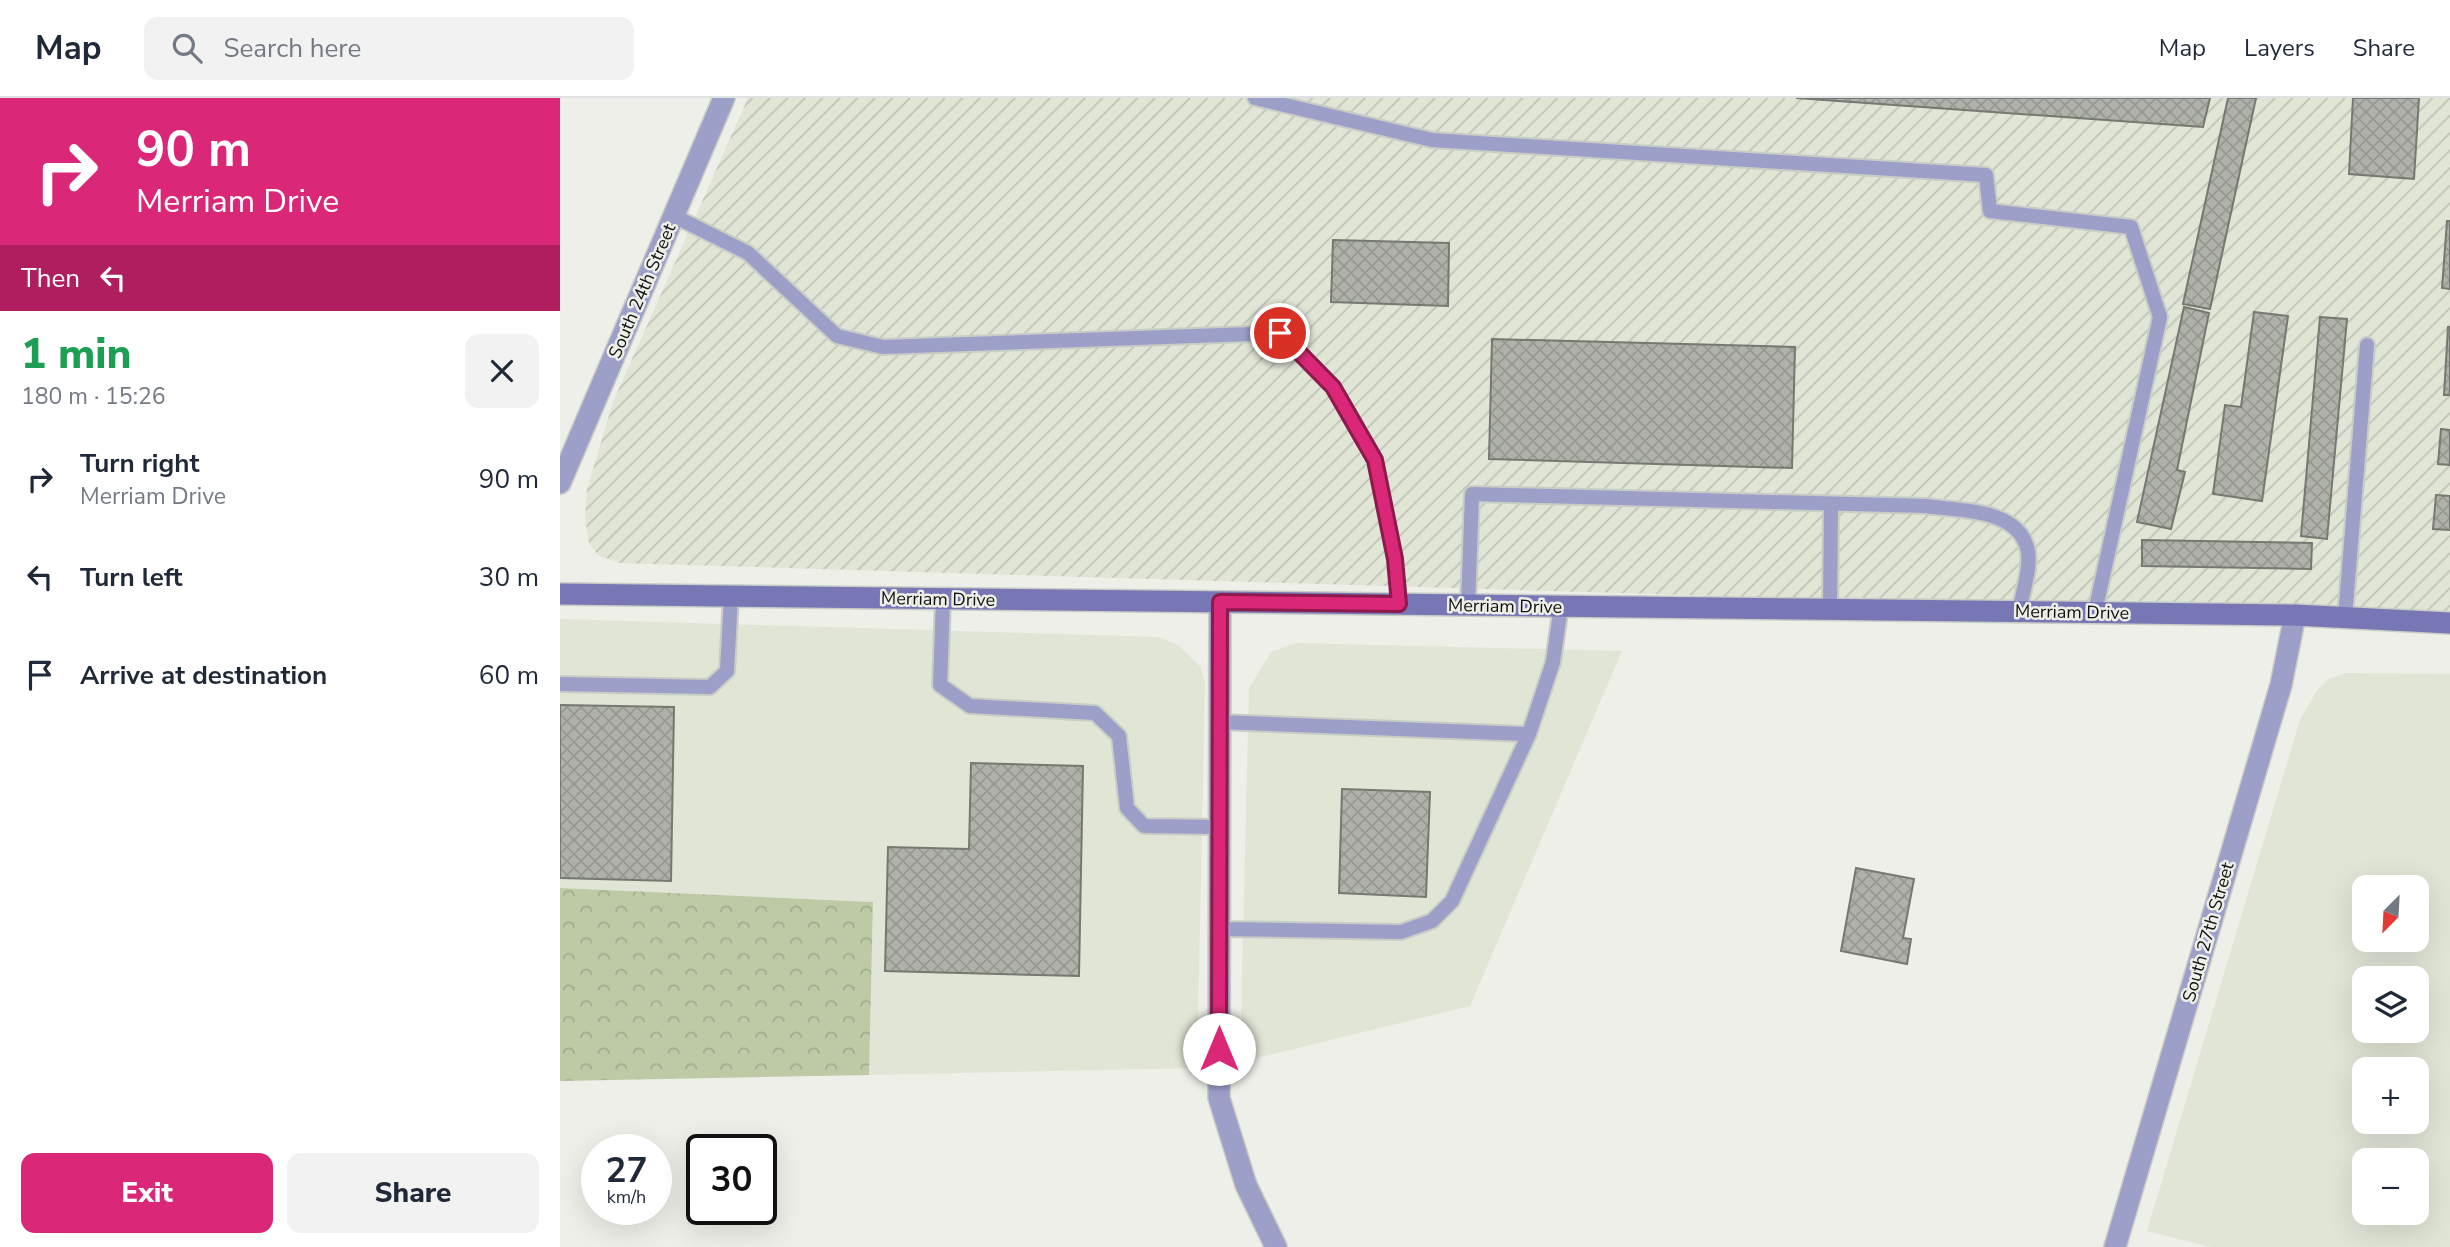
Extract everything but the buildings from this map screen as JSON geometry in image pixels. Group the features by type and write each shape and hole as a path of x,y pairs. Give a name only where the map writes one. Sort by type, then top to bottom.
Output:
{"main road":[{"name":"Merriam Drive","path":"560,594 2295,615 2450,623"}],"street":[{"name":"South 24th Street","path":"560,484 724,98"},
{"path":"1220,602 1219,1098 1246,1185 1276,1247"},
{"name":"South 27th Street","path":"2115,1247 2281,685 2295,615"}],"lane":[{"path":"1255,98 1432,140 1986,175 1990,211 2132,227 2160,317 2095,612"},
{"path":"674,216 748,253 837,336 883,347 1280,333 1333,387 1375,460 1395,559 1399,604"},
{"path":"2345,618 2367,345"},
{"path":"1468,605 1472,494 1926,506 1992,515 2010,524 2024,539 2029,554 2019,612"},
{"path":"1830,609 1831,504"},
{"path":"560,684 710,687 727,671 731,596"},
{"path":"943,599 940,685 970,706 1095,713 1119,736 1127,808 1144,826 1220,827"},
{"path":"1219,929 1401,932 1432,921 1452,901 1529,734 1553,662 1561,606"},
{"path":"1220,722 1529,734"}],"shaded area":[{"path":"748,98 2450,98 2450,618 619,563 598,555 589,543 585,519 587,489 613,402"},
{"path":"560,619 1158,637 1178,645 1201,667 1205,684 1197,1068 869,1075 873,902 560,888"},
{"path":"1296,643 1622,651 1470,1006 1240,1062 1249,688 1271,652"},
{"path":"2345,673 2450,674 2450,1247 2211,1247 2147,1231 2300,720 2317,690 2329,679"}],"green space":[{"path":"560,888 873,902 869,1075 560,1081"}],"route":[{"path":"1219,1049 1220,602 1399,604 1395,559 1375,460 1333,387 1280,333"}]}
